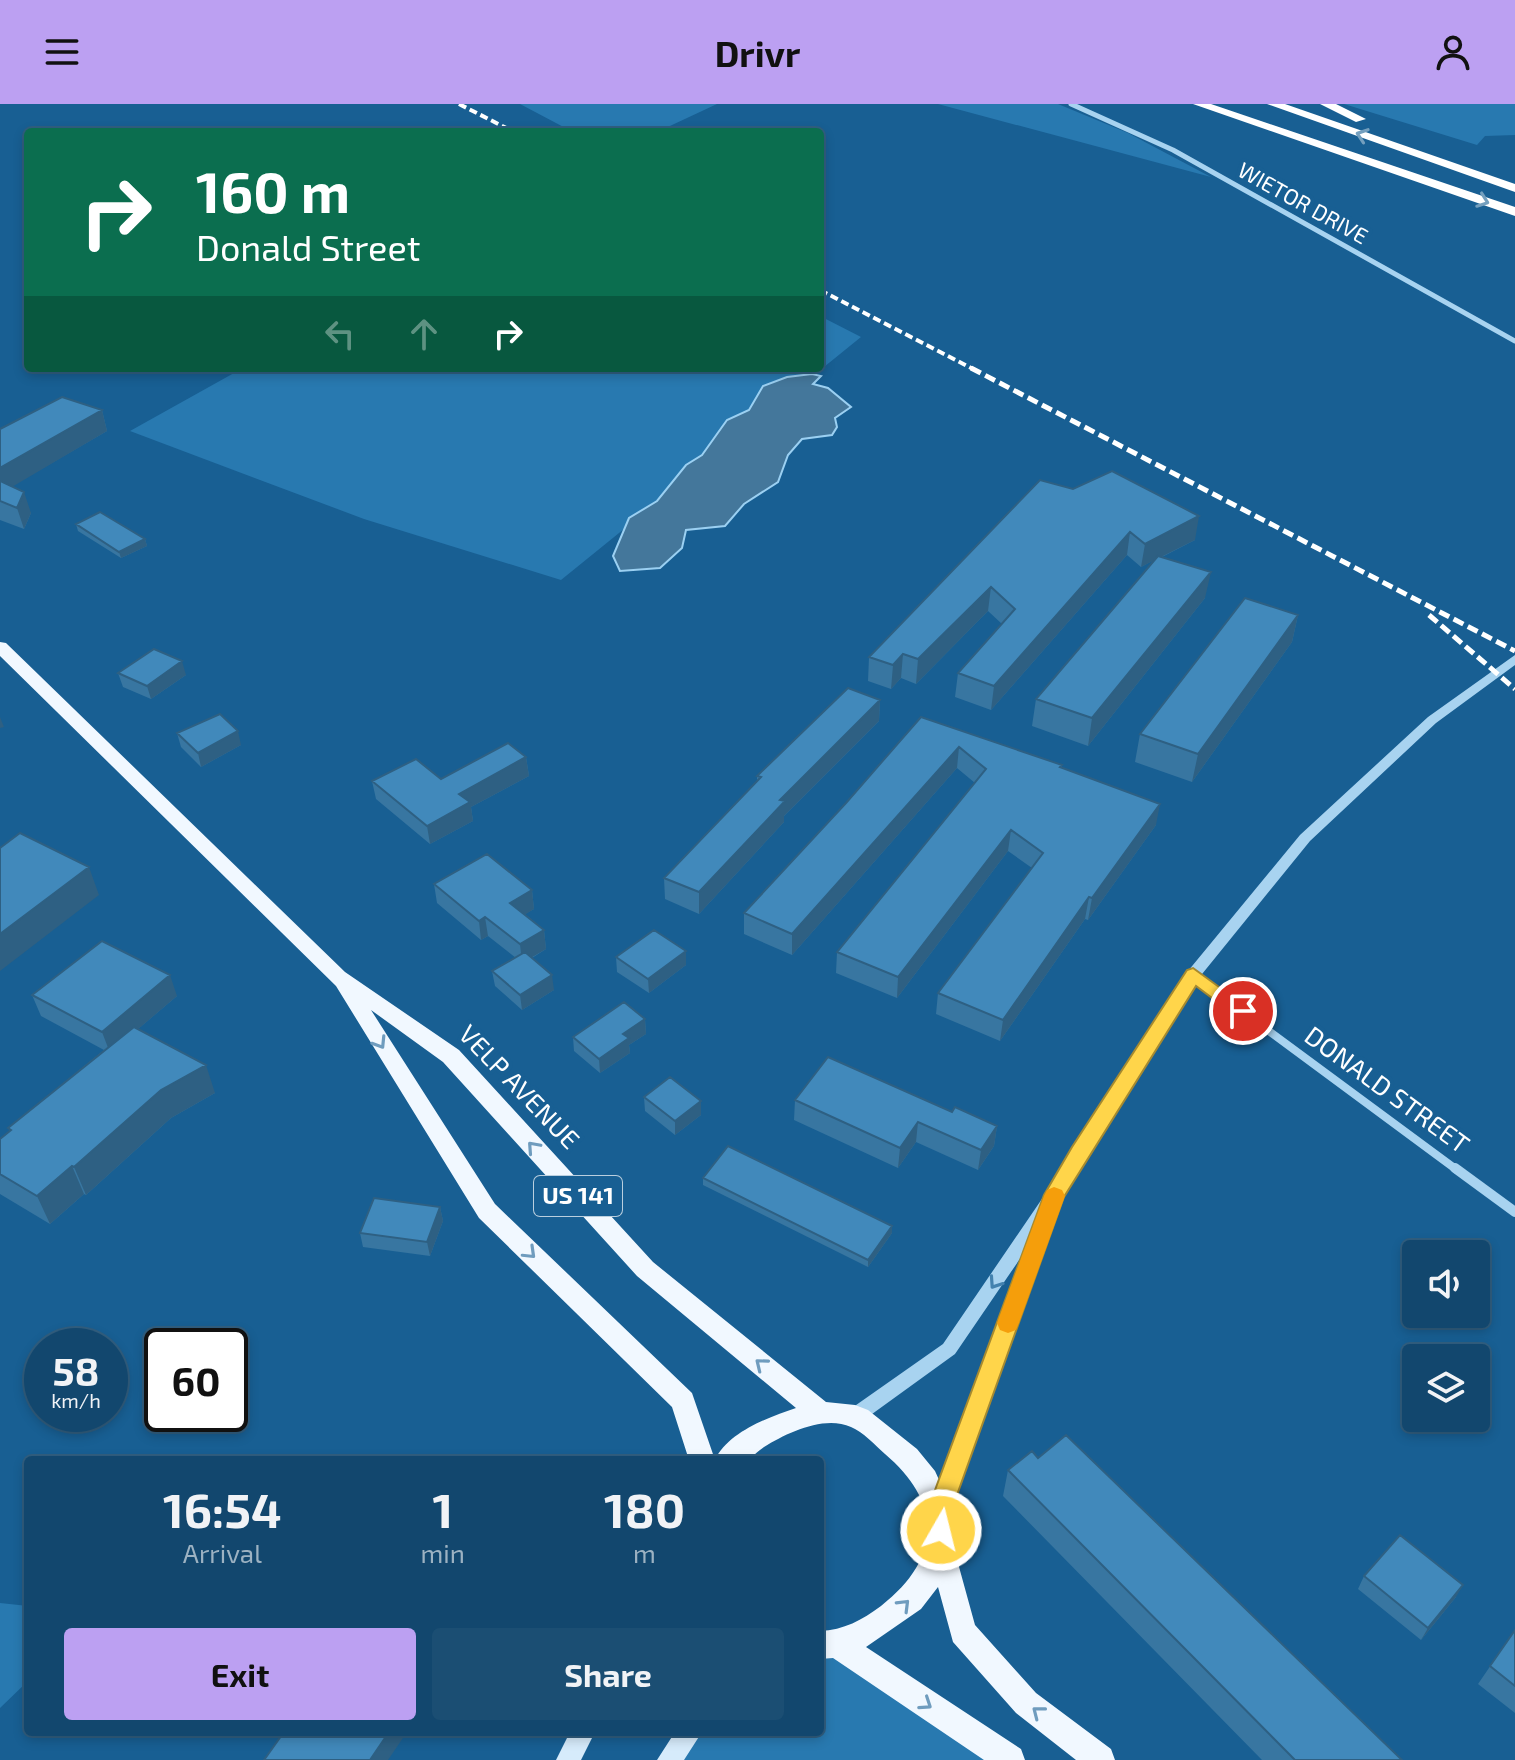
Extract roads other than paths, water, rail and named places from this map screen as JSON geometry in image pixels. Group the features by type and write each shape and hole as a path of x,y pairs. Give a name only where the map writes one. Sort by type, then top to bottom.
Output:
{"highway":[{"path":"1199,104 1515,212"},
{"path":"1222,104 1451,190"},
{"path":"1273,104 1515,188"},
{"path":"1326,104 1403,138 1515,181"}],"main road":[{"name":"VELP AVENUE","path":"0,647 338,977 451,1056 645,1269 822,1414"},
{"name":"VELP AVENUE","path":"338,977 487,1211 683,1401 701,1456"},
{"path":"732,1456 742,1445 764,1431 822,1414 855,1416 905,1452 927,1478 940,1509 942,1551 963,1632 1026,1703 1100,1760"},
{"path":"829,1645 900,1611 924,1582 942,1551"},
{"path":"829,1645 1010,1760"},
{"path":"568,1760 581,1736"},
{"path":"669,1760 687,1736"}],"street":[{"name":"WIETOR DRIVE","path":"1071,104 1173,150 1515,341"},
{"path":"855,1416 949,1349 1054,1195 1193,975 1305,838 1432,720 1515,659"},
{"name":"DONALD STREET","path":"1193,975 1515,1212"},
{"path":"940,1509 1054,1195"}],"railway":[{"path":"459,104 506,128"},
{"path":"824,292 975,370"},
{"path":"971,368 1515,651"},
{"path":"1429,615 1515,689"}]}
